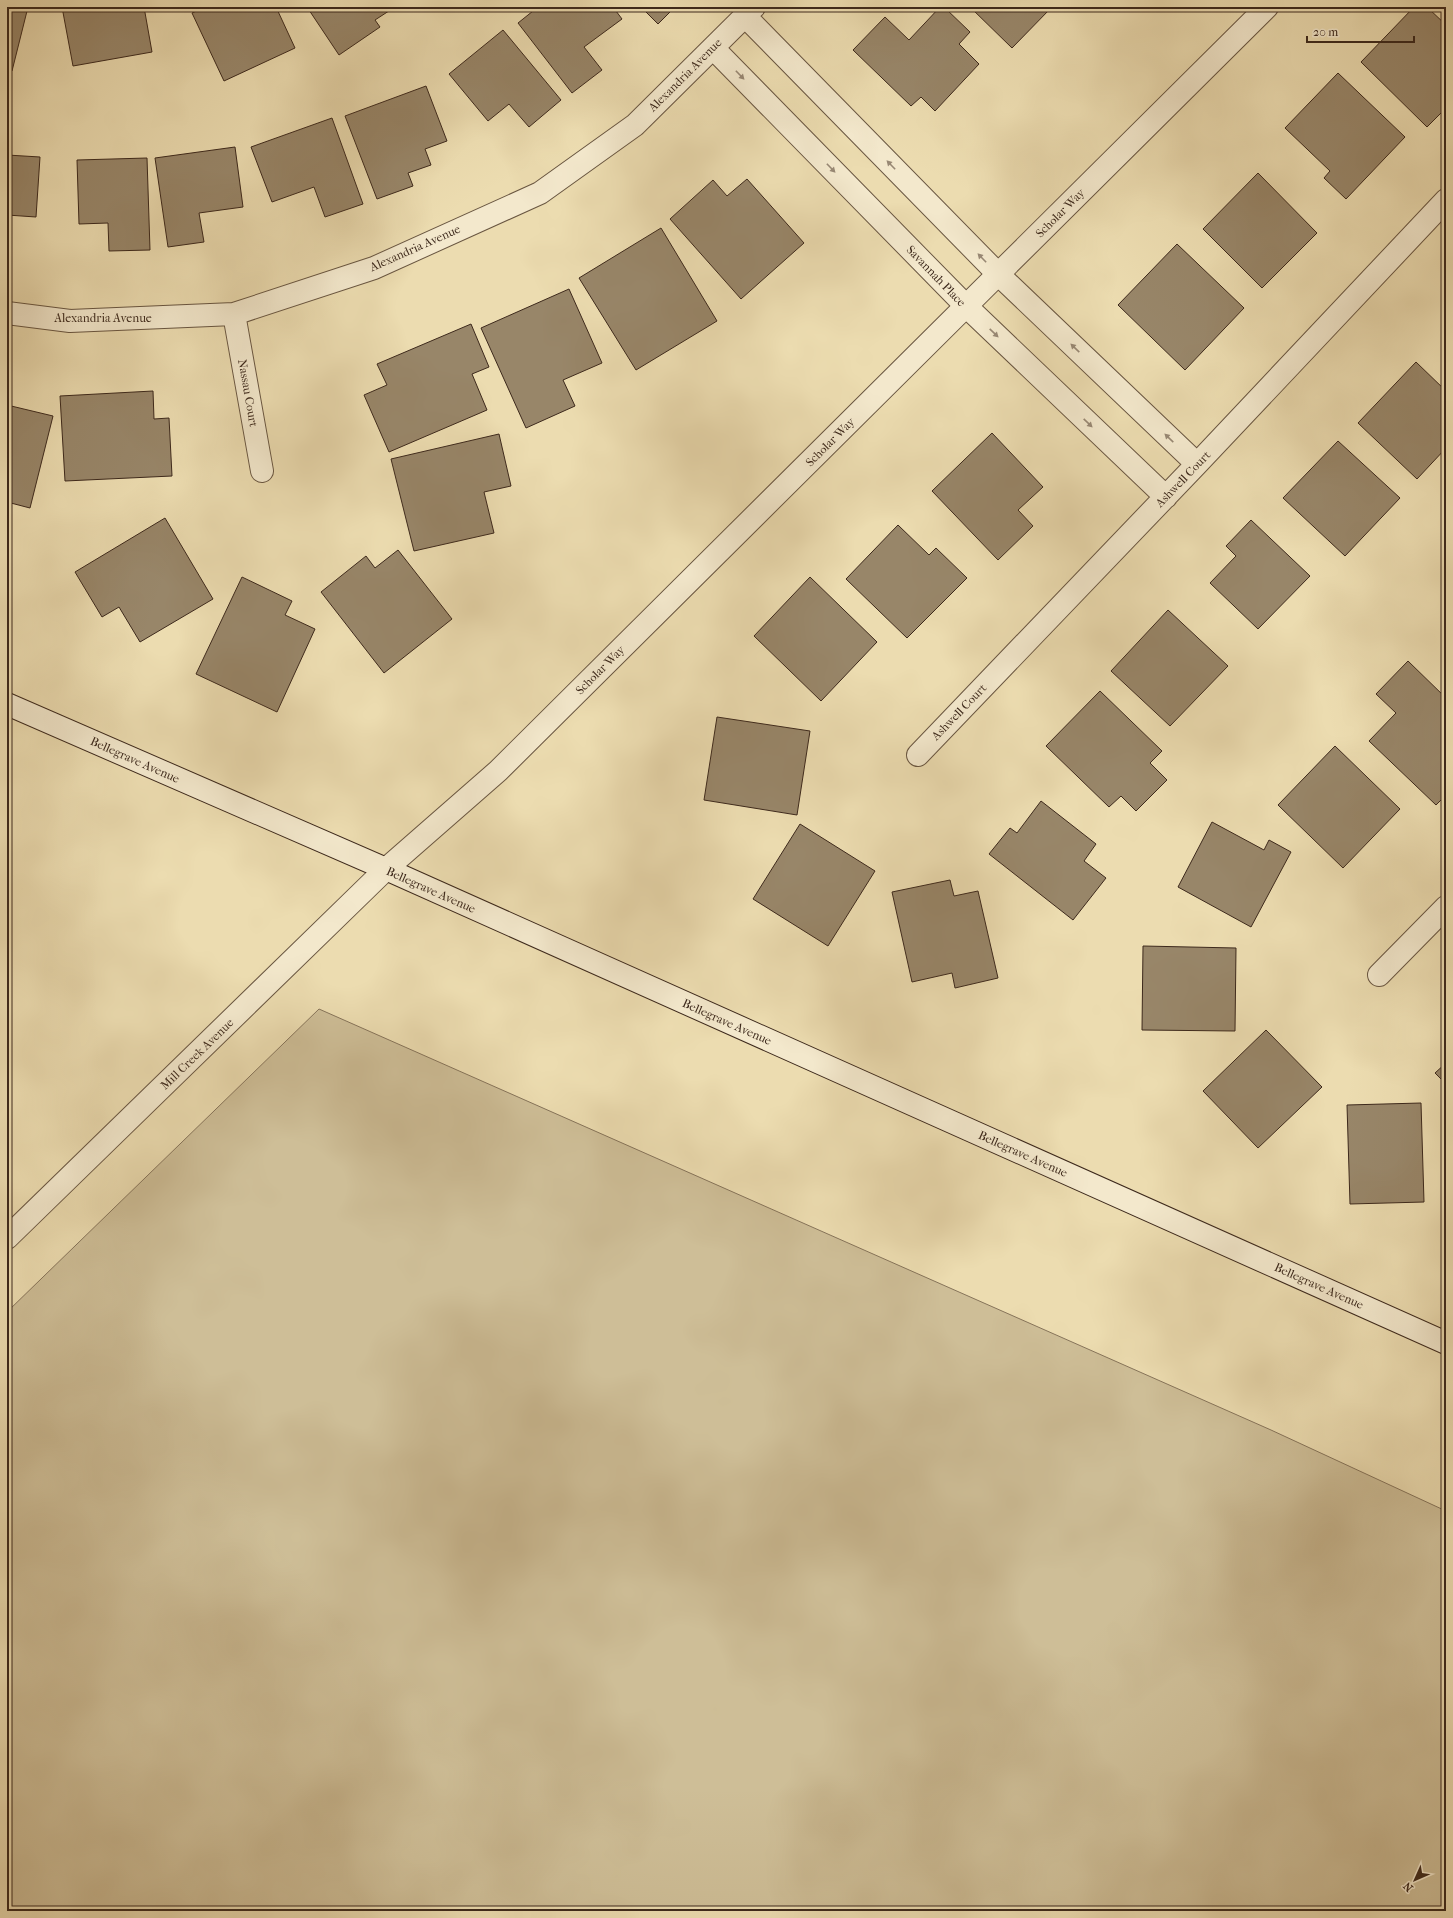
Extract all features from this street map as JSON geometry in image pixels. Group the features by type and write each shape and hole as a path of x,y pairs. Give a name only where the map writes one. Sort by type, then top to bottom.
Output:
{"street":[{"name":"Scholar Way","path":"386,869 498,771 1267,7"},
{"path":"750,11 998,274 1197,464"},
{"name":"Alexandria Avenue","path":"7,313 70,321 234,314 374,268 540,193 635,125 750,11"},
{"name":"Savannah Place","path":"713,48 966,306 1166,497"},
{"name":"Ashwell Court","path":"918,755 1166,497 1446,200"},
{"name":"Nassau Court","path":"234,314 262,471"},
{"name":"Bellegrave Avenue","path":"7,704 386,869 1446,1343"},
{"name":"Mill Creek Avenue","path":"7,1238 386,869"},
{"path":"1379,975 1446,907"}],"shaded area":[{"path":"319,1009 1271,1430 1446,1511 1446,1911 7,1911 7,1312"}],"building":[{"path":"7,7 28,7 12,71 7,70"},
{"path":"62,7 144,7 152,52 73,66"},
{"path":"205,7 276,7 295,48 224,81 192,13"},
{"path":"307,7 395,7 375,20 380,27 339,55"},
{"path":"538,7 613,7 622,19 584,47 602,70 572,93 518,23"},
{"path":"641,7 675,7 658,24"},
{"path":"940,7 944,7 970,32 959,44 979,64 935,111 921,97 911,106 853,50 885,17 909,40"},
{"path":"970,7 1049,7 1050,9 1012,48"},
{"path":"1414,7 1427,7 1446,25 1446,108 1427,127 1361,62"},
{"path":"503,30 561,100 529,127 509,104 488,121 449,74"},
{"path":"1338,73 1405,137 1346,199 1324,178 1330,171 1285,128"},
{"path":"426,86 447,141 425,149 431,165 408,173 413,186 377,199 345,116"},
{"path":"332,118 363,204 325,217 314,187 272,202 251,147"},
{"path":"235,147 243,207 199,213 204,242 168,247 155,158"},
{"path":"7,155 40,157 36,217 7,215"},
{"path":"147,158 150,250 109,251 108,223 79,224 77,160"},
{"path":"1258,173 1317,233 1262,288 1203,229"},
{"path":"747,179 804,243 741,299 670,219 713,180 727,196"},
{"path":"661,228 717,321 636,370 579,278"},
{"path":"1177,244 1244,308 1185,370 1118,305"},
{"path":"569,289 602,363 563,380 575,406 526,428 481,328"},
{"path":"471,324 489,367 472,374 487,410 389,452 364,395 387,385 377,364"},
{"path":"1416,362 1446,391 1446,448 1417,479 1358,423"},
{"path":"153,391 154,419 169,418 172,476 65,481 60,396"},
{"path":"7,405 53,416 30,508 7,502"},
{"path":"992,433 1043,487 1018,510 1033,526 998,560 932,491"},
{"path":"499,434 511,486 484,492 494,533 414,551 391,459"},
{"path":"1338,441 1400,498 1345,556 1283,498"},
{"path":"165,518 213,599 140,642 119,607 102,617 75,572"},
{"path":"1251,520 1310,576 1258,629 1210,583 1236,556 1226,546"},
{"path":"898,525 929,555 936,548 967,578 907,638 846,579"},
{"path":"398,550 452,619 384,673 321,592 366,556 375,568"},
{"path":"242,577 292,601 285,615 315,629 277,712 196,674"},
{"path":"810,577 877,642 821,701 754,636"},
{"path":"1168,610 1228,666 1170,726 1111,671"},
{"path":"1408,661 1446,698 1446,795 1436,805 1369,741 1396,713 1376,694"},
{"path":"1100,691 1162,751 1150,763 1167,780 1136,811 1121,796 1109,807 1046,746"},
{"path":"717,717 810,731 797,815 704,800"},
{"path":"1335,746 1400,809 1343,868 1278,805"},
{"path":"1041,801 1096,844 1084,861 1106,878 1073,920 989,854 1010,828 1017,833"},
{"path":"1212,822 1264,850 1269,840 1291,852 1251,927 1178,887"},
{"path":"800,824 875,871 828,946 753,899"},
{"path":"950,880 954,896 978,891 998,978 955,988 952,973 912,982 892,892"},
{"path":"1143,946 1236,948 1235,1031 1142,1030"},
{"path":"1266,1030 1322,1087 1258,1148 1203,1091"},
{"path":"1446,1063 1446,1084 1435,1073"},
{"path":"1421,1103 1424,1202 1350,1204 1347,1105"}]}
